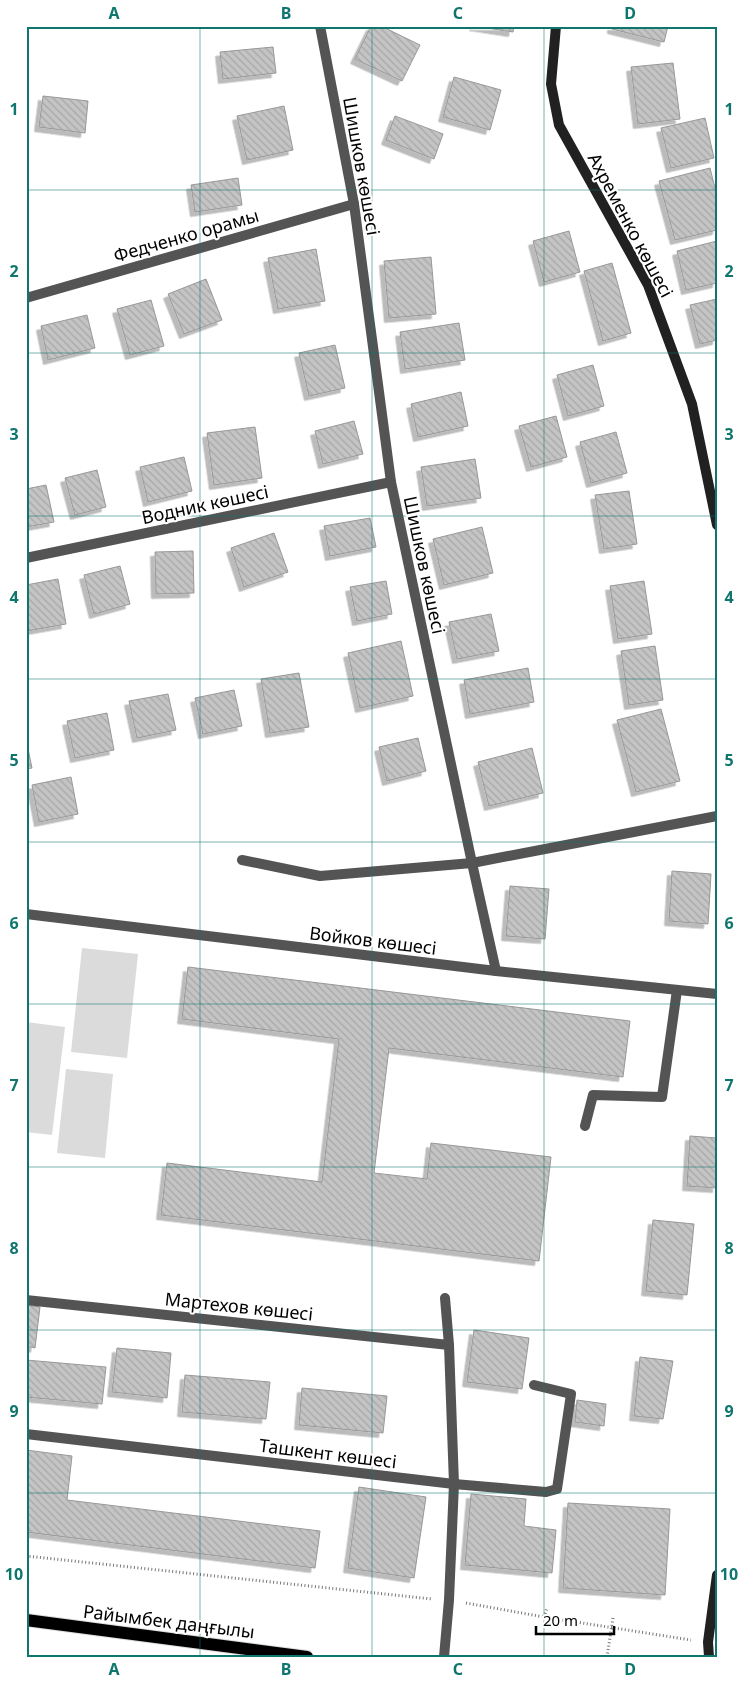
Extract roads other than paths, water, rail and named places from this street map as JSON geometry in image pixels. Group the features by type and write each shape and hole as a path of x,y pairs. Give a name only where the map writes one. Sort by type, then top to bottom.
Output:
{"main road":[{"name":"Райымбек даңғылы","path":"26,1620 307,1657"}],"street":[{"name":"Шишков көшесі","path":"320,26 354,204 391,482 496,971"},
{"name":"Ахременко көшесі","path":"556,26 551,84 560,125 648,285 692,404 717,525"},
{"name":"Федченко орамы","path":"26,298 354,204"},
{"name":"Водник көшесі","path":"26,558 391,482"},
{"path":"242,860 320,876 472,863 717,816"},
{"name":"Войков көшесі","path":"26,914 496,971 717,994"},
{"path":"585,1126 593,1094 662,1097 677,990"},
{"path":"444,1657 449,1600 454,1484 449,1345 445,1298"},
{"name":"Мартехов көшесі","path":"26,1300 449,1345"},
{"name":"Ташкент көшесі","path":"26,1434 454,1484 546,1492 557,1489 571,1394 534,1385"},
{"path":"709,1657 708,1642 717,1575"}]}
